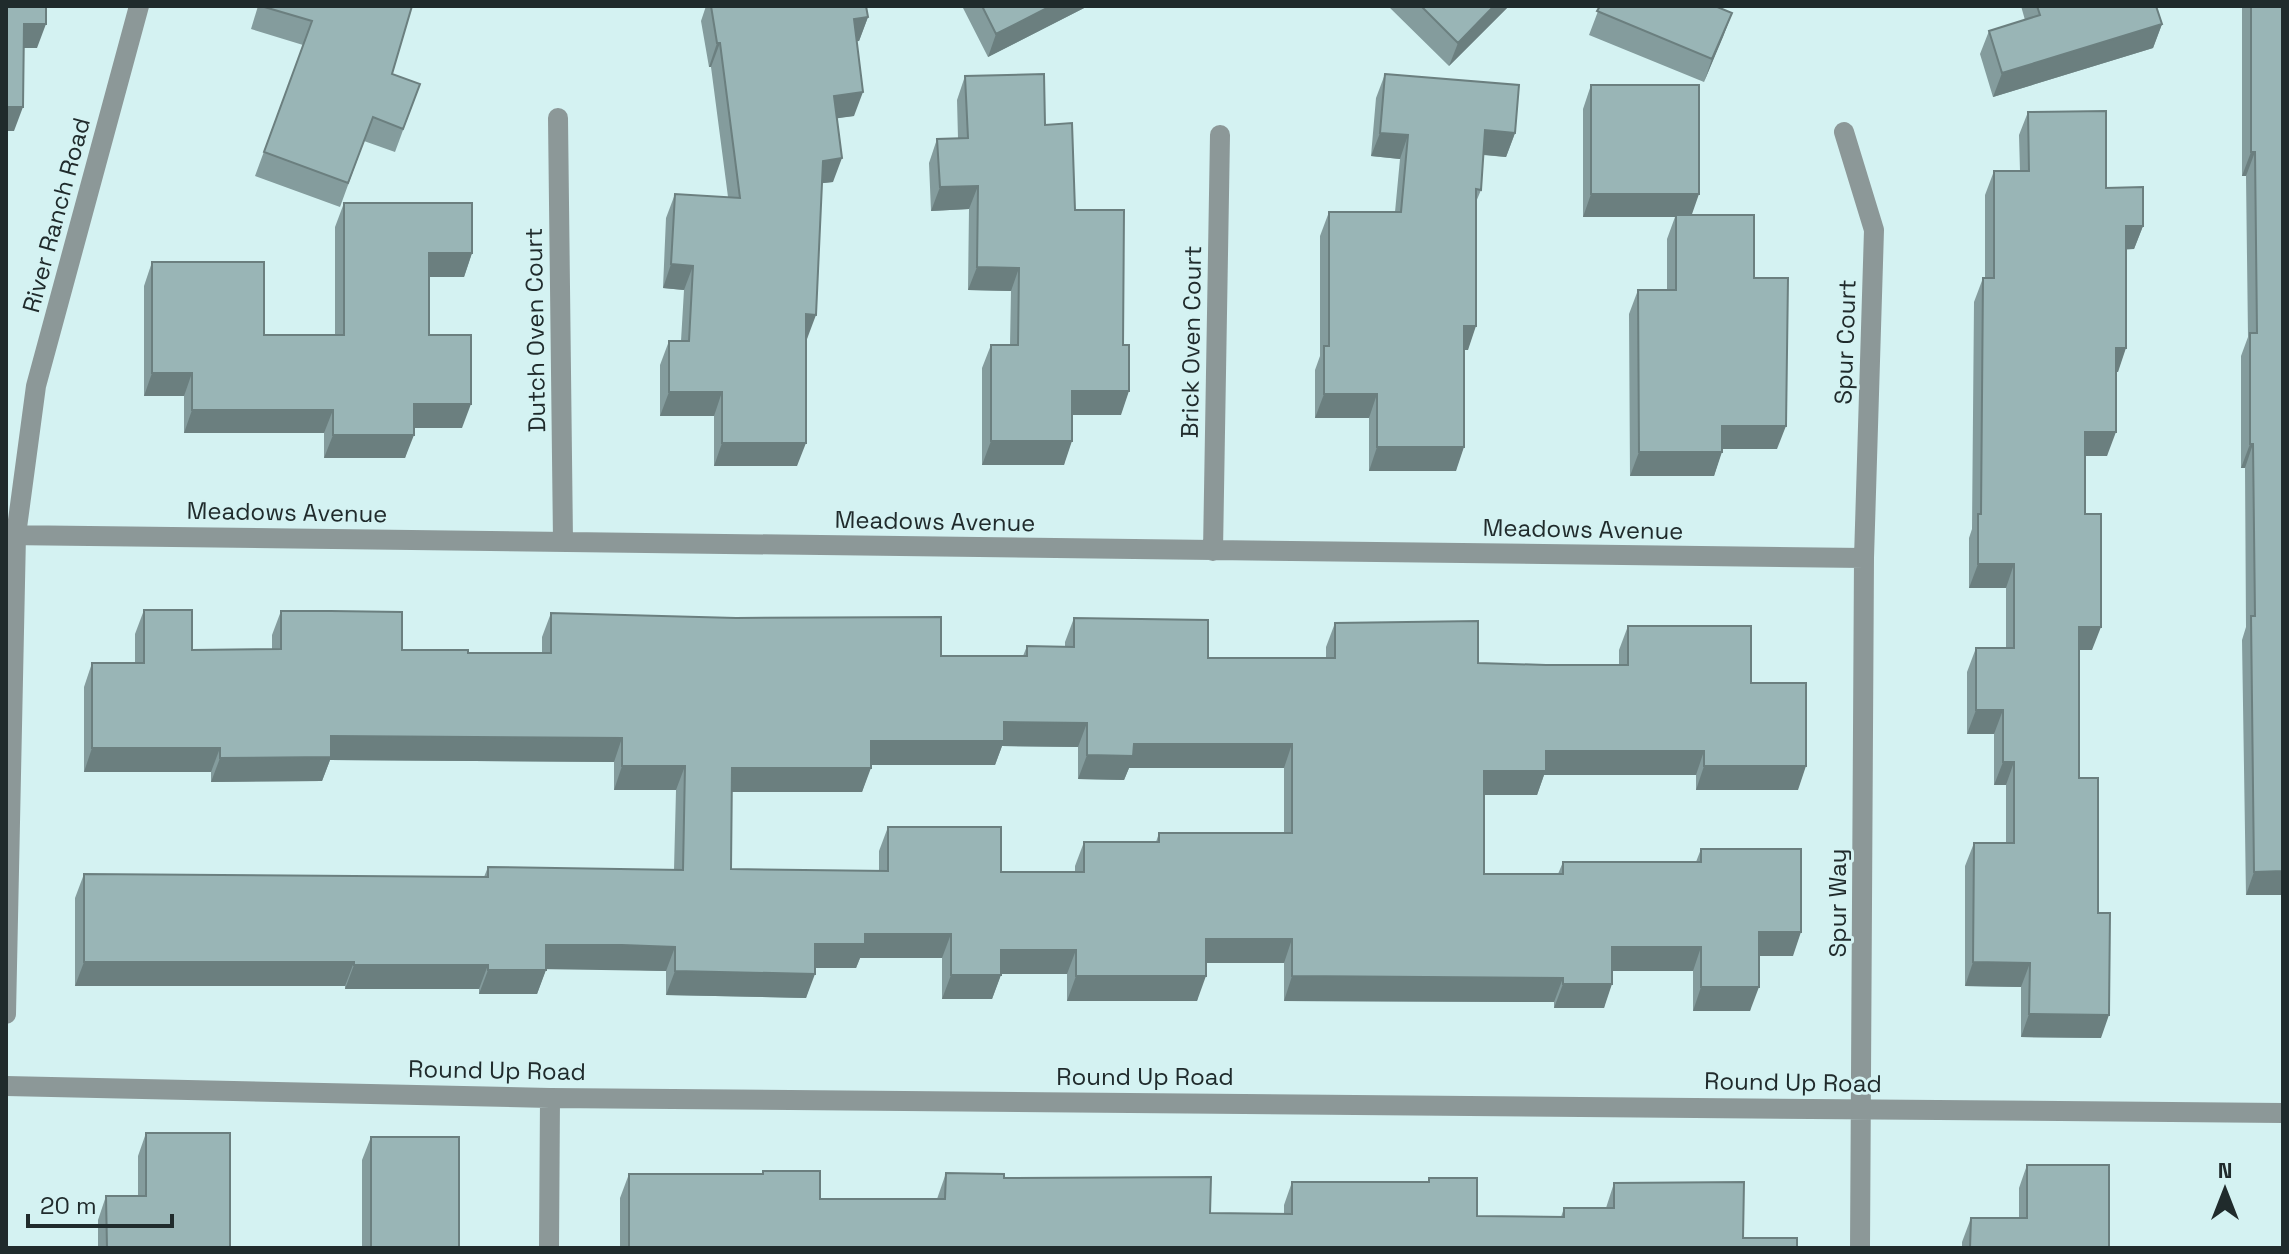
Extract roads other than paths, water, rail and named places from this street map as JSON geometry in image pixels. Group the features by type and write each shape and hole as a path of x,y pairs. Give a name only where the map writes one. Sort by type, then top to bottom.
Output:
{"street":[{"name":"River Ranch Road","path":"6,1014 11,535 36,386 139,6"},
{"name":"Dutch Oven Court","path":"558,118 563,541"},
{"name":"Spur Court","path":"1844,132 1874,230 1864,558"},
{"name":"Brick Oven Court","path":"1213,551 1220,135"},
{"name":"Meadows Avenue","path":"11,535 1864,558"},
{"name":"Spur Way","path":"1860,1248 1864,558"},
{"name":"Round Up Road","path":"6,1086 550,1098 2283,1113"},
{"path":"549,1248 550,1098"}]}
